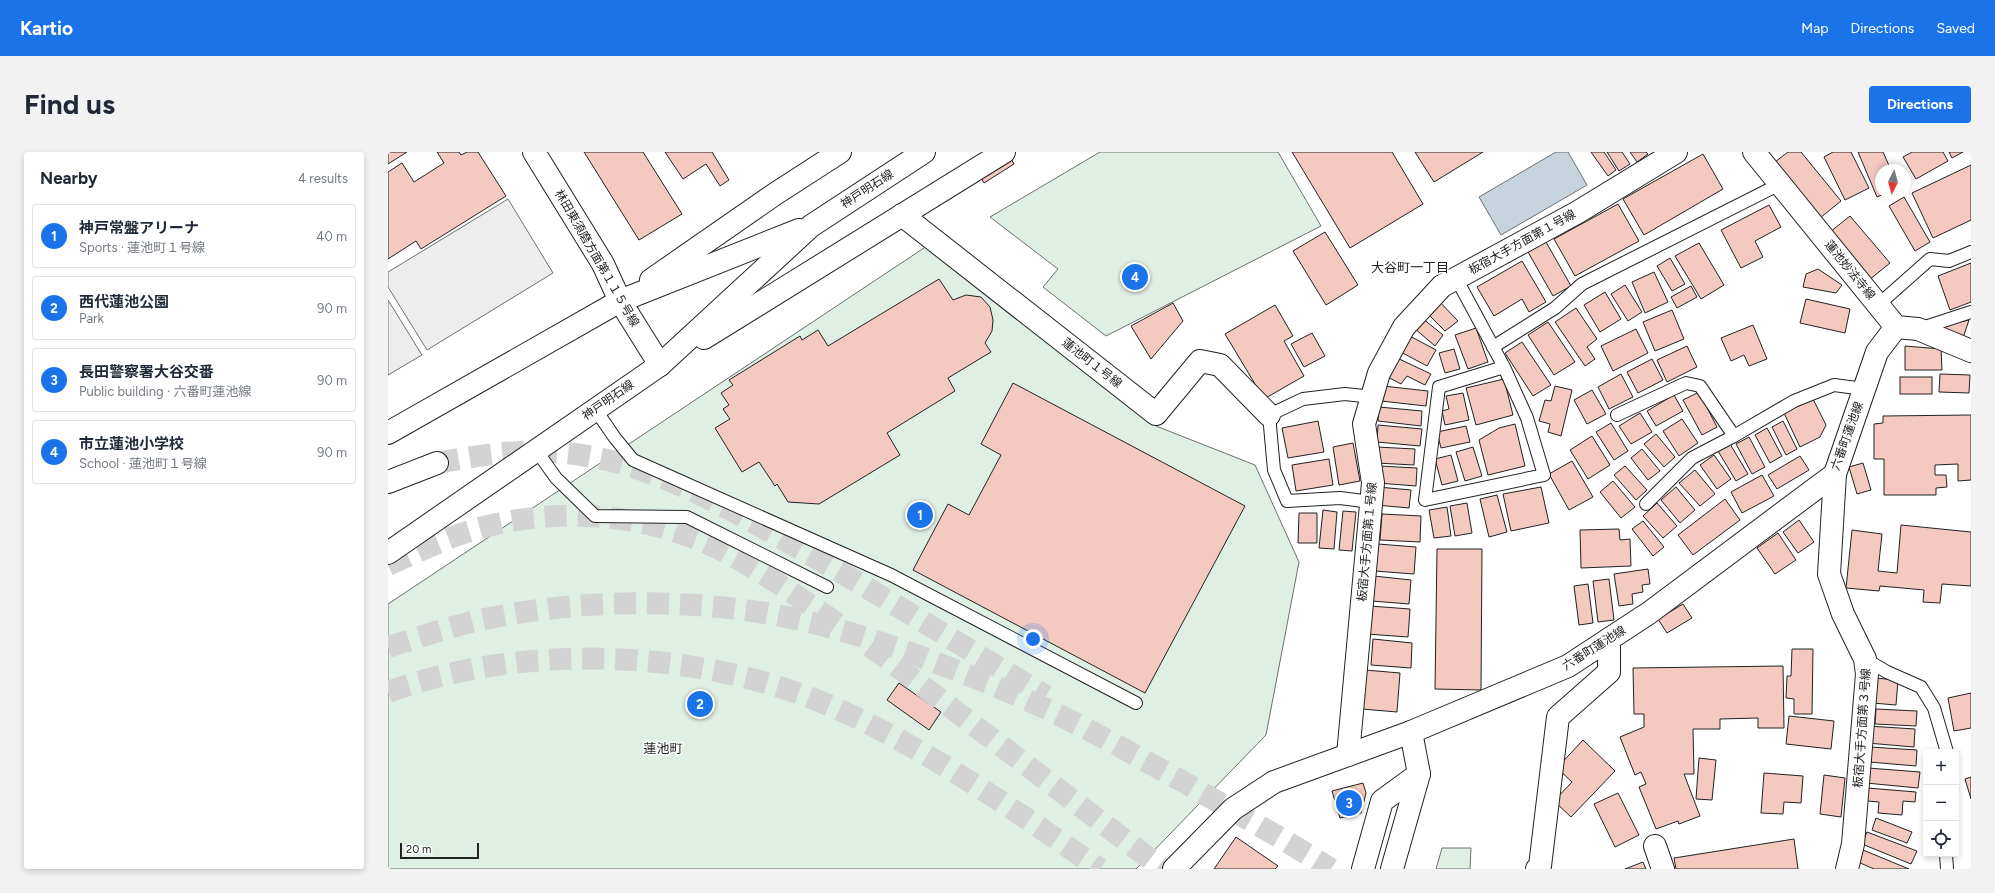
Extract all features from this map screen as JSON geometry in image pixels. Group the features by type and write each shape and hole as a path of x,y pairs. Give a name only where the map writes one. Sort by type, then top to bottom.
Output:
{"main road":[{"name":"林田東須磨方面第１１５号線","path":"534,152 603,264 620,301 660,364"},
{"path":"620,301 775,194 840,152"},
{"name":"神戸明石線","path":"388,553 660,364 811,226 924,152"},
{"path":"660,364 1004,152"},
{"name":"板宿大手方面第１号線","path":"1348,755 1373,483 1364,424 1379,373 1404,327 1442,286 1578,212 1676,152"},
{"name":"蓮池妙法寺線","path":"1758,153 1780,184 1896,327"},
{"name":"蓮池町１号線","path":"902,215 1156,414 1200,361 1220,365 1269,415"},
{"name":"神戸明石線","path":"388,432 620,301 811,226"},
{"path":"1896,327 1918,329 1971,351"},
{"name":"六番町蓮池線","path":"1174,869 1233,809 1274,782 1412,732 1568,666 1649,613 1834,474 1877,352 1896,327"},
{"path":"388,482 437,463"},
{"name":"板宿大手方面第３号線","path":"1834,474 1829,574 1843,614 1866,659 1867,674 1854,836 1847,869"},
{"path":"1537,869 1540,866 1558,718 1609,672 1609,639"},
{"path":"1392,869 1419,774 1412,732"},
{"path":"1363,869 1382,801 1419,774"},
{"path":"1655,846 1663,869"}],"lane":[{"path":"1493,347 1555,308 1582,284 1780,184"},
{"path":"1878,305 1930,259 1949,261 1971,252"},
{"path":"1456,278 1504,367 1527,418 1544,475 1425,500 1439,387 1504,367"},
{"path":"1918,329 1971,312"},
{"path":"1617,415 1686,384 1700,386 1734,436"},
{"path":"1646,504 1692,458 1734,436 1794,401 1834,385 1864,389"},
{"path":"1371,502 1340,498 1287,501 1274,470 1269,415 1303,399 1345,394 1372,397"},
{"path":"595,409 614,438 633,460 891,575 1136,703"},
{"path":"536,450 556,478 595,516 687,517 827,587"},
{"path":"1866,659 1887,672 1921,687 1934,708 1946,749"},
{"path":"1946,857 1947,869"}],"green space":[{"path":"1100,152 1278,152 1321,226 1106,336 1043,287 1058,269 990,217"},
{"path":"927,246 1156,426 1255,465 1299,562 1266,735 1136,869 388,869 388,604"},
{"path":"1442,848 1471,848 1470,869 1436,869"}],"shaded area":[{"path":"1556,152 1568,152 1587,185 1501,235 1479,197"},
{"path":"508,199 553,273 427,350 388,287 388,272"},
{"path":"388,300 422,355 388,375"}],"building":[{"path":"388,152 407,152 388,164"},
{"path":"437,152 459,152 461,155 467,152 478,152 506,196 421,249 416,241 388,259 388,172 402,163 414,182 444,163"},
{"path":"584,152 643,152 682,214 639,240"},
{"path":"665,152 712,152 729,180 720,186 706,164 683,179"},
{"path":"1292,152 1392,152 1423,204 1350,248"},
{"path":"1415,152 1483,152 1434,182"},
{"path":"1591,152 1604,152 1616,170 1608,176"},
{"path":"1607,152 1622,152 1630,164 1619,171"},
{"path":"1630,152 1646,152 1648,154 1637,162"},
{"path":"1788,152 1801,152 1841,201 1820,218 1775,162"},
{"path":"1833,152 1851,152 1869,188 1845,200 1824,157"},
{"path":"1858,152 1883,152 1888,164 1875,164 1875,192"},
{"path":"1912,152 1943,152 1948,161 1916,179 1911,171 1911,164 1907,164 1903,157"},
{"path":"1949,152 1963,152 1952,158"},
{"path":"1703,154 1723,189 1644,235 1623,199"},
{"path":"1010,157 1014,164 984,183 980,176"},
{"path":"1971,165 1971,220 1933,238 1912,193"},
{"path":"1899,200 1906,200 1930,242 1915,251 1889,206"},
{"path":"1618,204 1639,241 1575,276 1554,239"},
{"path":"1769,205 1781,227 1755,241 1763,257 1741,268 1721,230"},
{"path":"1850,216 1890,263 1869,280 1830,232"},
{"path":"1325,232 1358,285 1326,305 1293,251"},
{"path":"1546,242 1571,286 1553,296 1528,252"},
{"path":"1699,243 1724,285 1701,299 1675,256"},
{"path":"1670,258 1685,284 1672,291 1657,266"},
{"path":"1522,261 1546,302 1529,312 1522,299 1494,316 1477,287"},
{"path":"1971,263 1971,302 1950,310 1938,276"},
{"path":"1818,269 1842,285 1836,293 1803,287 1806,274"},
{"path":"1654,272 1668,302 1645,313 1632,282"},
{"path":"939,279 953,300 966,295 981,297 990,307 993,320 992,331 985,343 991,352 948,378 955,391 887,433 900,455 819,504 788,502 777,484 775,486 759,462 742,472 715,428 730,419 723,409 729,405 721,393 733,385 729,380 800,336 802,340 818,330 828,346"},
{"path":"1625,285 1642,312 1628,321 1611,294"},
{"path":"1691,286 1697,297 1677,308 1671,297"},
{"path":"1605,292 1621,319 1600,332 1584,305"},
{"path":"1436,298 1458,321 1445,331 1425,311"},
{"path":"1806,299 1850,309 1845,333 1800,323"},
{"path":"1173,303 1183,321 1151,359 1131,326"},
{"path":"1275,305 1293,336 1284,341 1304,376 1264,399 1225,334"},
{"path":"1576,308 1597,339 1587,347 1595,359 1585,366 1555,322"},
{"path":"1672,310 1684,339 1655,351 1643,322"},
{"path":"1422,318 1443,335 1435,346 1414,328"},
{"path":"1969,320 1962,341 1939,334 1941,326"},
{"path":"1548,322 1575,362 1554,375 1528,335"},
{"path":"1753,325 1767,359 1749,366 1744,355 1731,361 1721,338"},
{"path":"1476,328 1488,362 1468,369 1455,335"},
{"path":"1636,329 1648,353 1613,371 1601,346"},
{"path":"1312,333 1325,356 1304,367 1291,344"},
{"path":"1408,335 1436,350 1427,366 1399,351"},
{"path":"1522,342 1551,385 1533,396 1505,353"},
{"path":"1687,346 1697,367 1667,382 1657,360"},
{"path":"1905,346 1941,349 1942,370 1905,370"},
{"path":"1454,349 1460,369 1445,373 1439,353"},
{"path":"1395,357 1431,374 1425,385 1407,376 1401,384 1386,376"},
{"path":"1652,359 1663,380 1638,393 1627,372"},
{"path":"1621,374 1633,397 1609,409 1598,387"},
{"path":"1940,374 1970,375 1969,393 1939,392"},
{"path":"1900,377 1932,377 1932,394 1900,394"},
{"path":"1504,379 1513,415 1476,425 1466,388"},
{"path":"1013,383 1245,506 1145,693 913,570 948,504 969,515 1001,455 981,444"},
{"path":"1383,386 1428,391 1426,406 1381,401"},
{"path":"1555,386 1572,390 1561,436 1548,432 1550,424 1539,421 1545,400 1551,401"},
{"path":"1592,390 1606,414 1587,424 1574,400"},
{"path":"1699,392 1717,427 1702,435 1683,400"},
{"path":"1463,393 1469,420 1445,425 1442,411 1449,409 1446,396"},
{"path":"1674,395 1683,411 1656,426 1647,411"},
{"path":"1813,399 1826,425 1820,437 1800,447 1784,413"},
{"path":"1379,407 1422,411 1421,426 1378,421"},
{"path":"1640,413 1652,432 1631,444 1619,426"},
{"path":"1971,415 1971,480 1958,481 1958,464 1935,465 1935,475 1946,475 1947,487 1936,488 1936,495 1884,495 1884,459 1874,459 1874,424 1883,423 1883,416"},
{"path":"1682,419 1698,443 1679,456 1663,431"},
{"path":"1318,421 1324,452 1288,458 1282,428"},
{"path":"1783,421 1797,449 1786,455 1772,427"},
{"path":"1611,423 1628,451 1614,460 1596,432"},
{"path":"1515,424 1525,466 1488,475 1479,440 1499,428"},
{"path":"1378,425 1422,429 1420,446 1377,442"},
{"path":"1466,426 1470,442 1441,448 1437,432"},
{"path":"1767,428 1782,456 1770,463 1755,435"},
{"path":"1656,434 1675,457 1664,467 1644,444"},
{"path":"1592,436 1610,465 1588,479 1570,450"},
{"path":"1749,437 1765,467 1752,474 1736,444"},
{"path":"1353,443 1360,481 1339,485 1333,447"},
{"path":"1730,444 1748,474 1736,481 1718,451"},
{"path":"1377,447 1415,449 1414,465 1376,463"},
{"path":"1473,447 1482,476 1465,481 1456,452"},
{"path":"1642,449 1660,471 1648,480 1631,458"},
{"path":"1451,455 1458,481 1442,485 1435,459"},
{"path":"1714,455 1731,479 1717,489 1700,465"},
{"path":"1800,456 1809,470 1777,489 1768,475"},
{"path":"1329,459 1333,485 1296,491 1292,465"},
{"path":"1572,461 1593,497 1569,510 1549,474"},
{"path":"1863,463 1871,490 1857,494 1849,467"},
{"path":"1379,466 1417,468 1416,486 1378,483"},
{"path":"1625,466 1647,490 1636,500 1614,475"},
{"path":"1695,470 1715,494 1700,506 1679,483"},
{"path":"1762,475 1774,496 1742,513 1731,492"},
{"path":"1613,481 1635,507 1621,518 1600,492"},
{"path":"1378,487 1411,490 1409,508 1376,505"},
{"path":"1541,487 1549,523 1511,531 1503,494"},
{"path":"1676,487 1695,510 1680,523 1661,500"},
{"path":"1497,495 1507,532 1489,537 1480,499"},
{"path":"1725,499 1740,520 1693,555 1678,535"},
{"path":"1467,503 1472,533 1455,536 1450,506"},
{"path":"1657,503 1677,526 1663,538 1643,516"},
{"path":"1447,507 1451,536 1434,538 1429,510"},
{"path":"1323,510 1337,512 1334,549 1319,548"},
{"path":"1343,511 1356,512 1352,551 1339,550"},
{"path":"1299,513 1317,513 1317,543 1298,543"},
{"path":"1382,514 1421,516 1420,542 1380,540"},
{"path":"1799,520 1814,542 1798,553 1783,532"},
{"path":"1643,521 1664,547 1653,556 1632,529"},
{"path":"1901,525 1971,532 1971,586 1942,584 1940,603 1923,602 1924,590 1880,586 1879,591 1846,588 1852,530 1882,534 1878,571 1897,573"},
{"path":"1619,529 1620,540 1630,539 1631,566 1581,568 1580,530"},
{"path":"1778,533 1796,560 1775,574 1757,548"},
{"path":"1378,544 1416,547 1414,574 1375,571"},
{"path":"1437,549 1482,549 1481,690 1435,689"},
{"path":"1648,569 1650,584 1642,585 1643,592 1632,594 1633,604 1619,606 1614,574"},
{"path":"1374,576 1411,580 1409,604 1372,601"},
{"path":"1609,579 1614,620 1598,622 1593,581"},
{"path":"1588,584 1593,623 1579,625 1574,586"},
{"path":"1683,604 1692,618 1667,633 1658,619"},
{"path":"1370,606 1410,609 1408,637 1367,634"},
{"path":"1373,639 1412,643 1411,668 1371,665"},
{"path":"1792,649 1813,649 1812,714 1794,714 1794,699 1786,698 1787,676 1791,676"},
{"path":"1783,666 1784,728 1758,728 1758,718 1720,719 1720,729 1693,729 1694,774 1684,774 1700,816 1679,824 1678,821 1656,829 1639,787 1646,784 1641,772 1635,775 1620,737 1644,727 1644,714 1634,714 1633,668"},
{"path":"1365,670 1400,673 1397,712 1362,709"},
{"path":"1874,678 1898,680 1896,705 1872,703"},
{"path":"899,683 941,712 929,730 887,700"},
{"path":"1971,693 1971,728 1954,731 1948,698"},
{"path":"1876,709 1917,711 1916,726 1875,724"},
{"path":"1789,716 1834,721 1831,749 1786,744"},
{"path":"1868,726 1915,729 1914,747 1867,743"},
{"path":"1583,740 1615,771 1571,817 1554,801 1572,782 1557,768"},
{"path":"1870,747 1917,750 1916,766 1869,762"},
{"path":"1699,758 1716,760 1712,800 1696,799"},
{"path":"1868,768 1920,772 1918,788 1866,783"},
{"path":"1764,773 1803,776 1801,803 1784,802 1783,814 1761,813"},
{"path":"1824,775 1845,778 1841,817 1820,814"},
{"path":"1971,777 1971,799 1965,779"},
{"path":"1363,783 1366,793 1361,813 1340,818 1332,791"},
{"path":"1868,788 1916,792 1915,802 1903,801 1902,815 1878,813 1879,802 1867,801"},
{"path":"1618,793 1639,835 1615,847 1594,804"},
{"path":"1876,818 1912,832 1907,843 1872,830"},
{"path":"1867,832 1917,851 1911,864 1862,844"},
{"path":"1236,837 1278,866 1275,869 1214,869"},
{"path":"1794,839 1798,869 1676,869 1674,858"},
{"path":"1863,850 1909,869 1874,869 1858,862"},
{"path":"1643,862 1646,869 1625,869"}],"tunnel":[{"path":"437,463 491,454 527,452 563,453 610,461 638,469 667,480 722,505 749,520 862,585 1046,696"},
{"path":"388,565 455,536 488,526 522,519 556,516 590,516 625,520 658,527 691,537 723,551 767,576 838,624"},
{"path":"388,647 448,628 485,619 516,613 579,606 642,603 674,604 737,609 788,617 864,637 888,645 988,683 1027,700 1077,724 1187,784 1331,869"},
{"path":"870,646 1163,869"},
{"path":"388,692 442,676 499,665 558,659 618,659 677,665 736,675 792,691 844,712 878,728 975,785 1100,869"}],"place":[{"name":"市立蓮池小学校","path":"1135,277"},
{"name":"神戸常盤アリーナ","path":"920,515"},
{"name":"西代蓮池公園","path":"700,704"},
{"name":"長田警察署大谷交番","path":"1349,803"}],"district":[{"name":"大谷町一丁目","path":"1410,267"},
{"name":"蓮池町","path":"663,748"}]}
